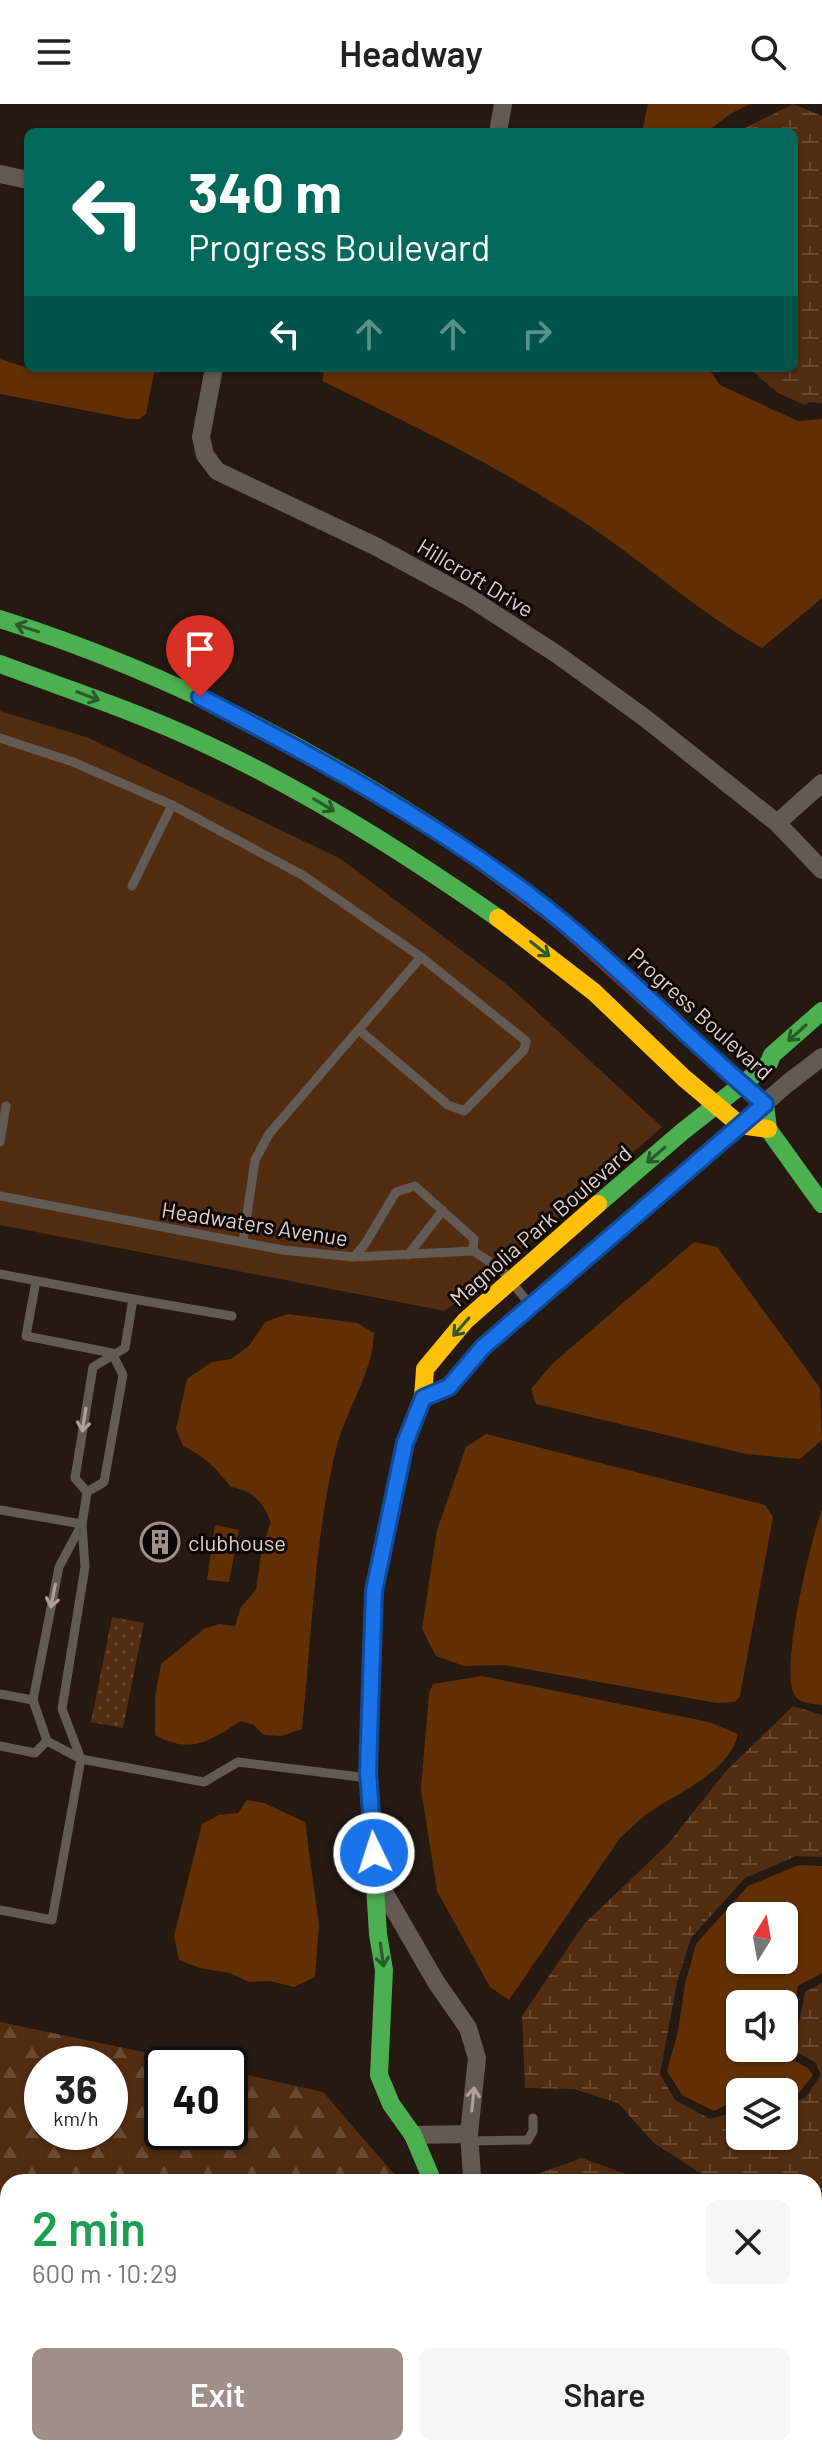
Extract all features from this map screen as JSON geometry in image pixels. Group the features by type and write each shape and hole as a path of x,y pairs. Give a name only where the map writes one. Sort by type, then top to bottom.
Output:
{"main road":[{"name":"Progress Boulevard","path":"0,619 107,655 200,697 332,766 446,836 530,896 611,963 765,1104 768,1129 822,1204"},
{"path":"0,664 197,740 318,801 429,870 508,925 594,992 684,1078 740,1125 768,1129"},
{"name":"Magnolia Park Boulevard","path":"430,2174 413,2135 391,2104 379,2075 384,1970 378,1934 369,1778 374,1591 405,1443 423,1398 425,1369 465,1321 510,1279 715,1104 769,1063 772,1055 822,1011"}],"street":[{"path":"499,128 503,104"},
{"path":"0,174 24,179"},
{"name":"Hillcroft Drive","path":"213,372 201,437 205,455 217,471 375,546 467,596 558,655 645,718 777,823 822,870"},
{"path":"777,823 822,783"},
{"path":"423,1398 449,1387 483,1347 822,1057"},
{"name":"Magnolia Park Boulevard","path":"376,1878 436,1982 468,2028 477,2058 469,2137 472,2174"},
{"path":"413,2135 469,2137"}],"lane":[{"path":"0,738 73,762 172,805 304,876 421,957 526,1041 524,1050 464,1111 448,1105 359,1030"},
{"path":"132,886 172,805"},
{"path":"243,1242 255,1160 269,1134 421,957"},
{"path":"0,1142 6,1106"},
{"path":"354,1257 396,1192 415,1186 474,1239 473,1251 501,1269 531,1306"},
{"name":"Headwaters Avenue","path":"0,1196 283,1250 354,1257 473,1251"},
{"path":"408,1255 443,1210"},
{"path":"0,1274 232,1316"},
{"path":"36,1281 26,1336 112,1353"},
{"path":"0,1910 52,1920 81,1759 62,1709 85,1567 82,1524 87,1492 75,1478 93,1367 125,1348 133,1299"},
{"path":"87,1492 104,1482 123,1375 112,1353"},
{"path":"0,1510 82,1524"},
{"path":"82,1524 59,1567 33,1700 47,1741 81,1759 204,1782 238,1762 369,1778"},
{"path":"0,1694 33,1700"},
{"path":"0,1746 35,1753 47,1741"},
{"path":"469,2137 528,2140 533,2131 533,2118"}],"green space":[{"path":"793,104 822,116 822,403 809,402 805,405 778,393 754,372 798,372 798,128 745,128"},
{"path":"0,711 89,738 341,859 510,987 662,1127 555,1221 445,1311 0,1225"},
{"path":"112,1617 144,1623 123,1728 91,1722"},
{"path":"793,1706 822,1715 822,1857 796,1856 745,1878 691,1938 677,1982 660,2074 675,2100 710,2119 726,2115 726,2150 798,2150 798,2100 805,2098 821,2075 815,2062 798,2053 798,2026 805,1992 822,1983 822,2174 702,2174 654,2143 618,2103 574,2089 525,2088 522,2016 584,1924 668,1844 726,1771"},
{"path":"0,2022 115,2046 24,2046 24,2150 128,2150 128,2049 144,2052 144,2150 248,2150 248,2075 323,2092 394,2174 0,2174"},
{"path":"582,2158 626,2174 540,2174"}],"shaded area":[{"path":"648,104 750,104 712,128 643,128"},
{"path":"0,359 24,367 24,372 154,372 146,414 139,419 0,394"},
{"path":"324,372 711,372 720,385 798,421 822,419 822,598 762,648 714,618 602,535 548,500 452,446 322,381"},
{"path":"694,1242 717,1247 820,1388 822,1440 800,1459 746,1454 536,1404 531,1389 552,1364"},
{"path":"288,1314 357,1323 374,1333 364,1377 340,1434 329,1484 318,1553 302,1729 281,1736 264,1735 254,1725 241,1721 200,1743 190,1745 168,1741 155,1735 155,1697 161,1664 204,1629 219,1624 235,1626 241,1607 256,1590 262,1547 271,1522 256,1498 231,1487 209,1463 183,1446 176,1429 187,1379 212,1362 231,1359 249,1346 265,1322"},
{"path":"486,1434 765,1505 773,1517 740,1696 735,1702 717,1703 504,1665 464,1666 436,1656 422,1629 437,1530 466,1447"},
{"path":"822,1509 822,1705 806,1703 794,1694 791,1658 799,1603"},
{"path":"215,1525 239,1530 229,1582 207,1580"},
{"path":"482,1676 709,1722 738,1734 733,1748 712,1771 644,1816 620,1838 509,2000 490,1987 437,1891 421,1789 429,1693 433,1684"},
{"path":"247,1800 264,1803 305,1822 319,1925 315,1977 294,1987 270,1981 249,1982 230,1973 200,1968 179,1960 174,1936 202,1824 219,1815 238,1813"},
{"path":"799,1865 822,1866 822,1973 798,1986 797,1990 726,1990 726,2062 797,2062 813,2075 798,2093 798,2078 726,2078 726,2105 714,2111 682,2095 667,2071 696,1944 726,1911 726,1974 798,1974 798,1902 734,1902 748,1886"}],"traffic: fast":[{"path":"0,619 120,662 237,715 350,776 458,844"},
{"path":"0,664 150,720 238,760 352,823 498,918"},
{"path":"598,1204 769,1063 772,1055 822,1011"},
{"path":"711,1057 765,1104 768,1129 822,1204"},
{"path":"389,1518 374,1591 368,1772 378,1934 384,1970 379,2075 391,2104 413,2135 430,2174"}],"traffic: slow":[{"path":"498,918 594,992 684,1078 740,1125 768,1129"},
{"path":"389,1518 405,1443 423,1398 425,1369 465,1321 598,1204"}],"traffic: jam":[{"path":"458,844 560,920 711,1057"}],"place":[{"name":"clubhouse","path":"160,1542"}],"route":[{"path":"200,697 332,766 446,836 530,896 611,963 765,1104 483,1347 449,1387 423,1398 405,1443 374,1591 368,1772 374,1853"}]}
